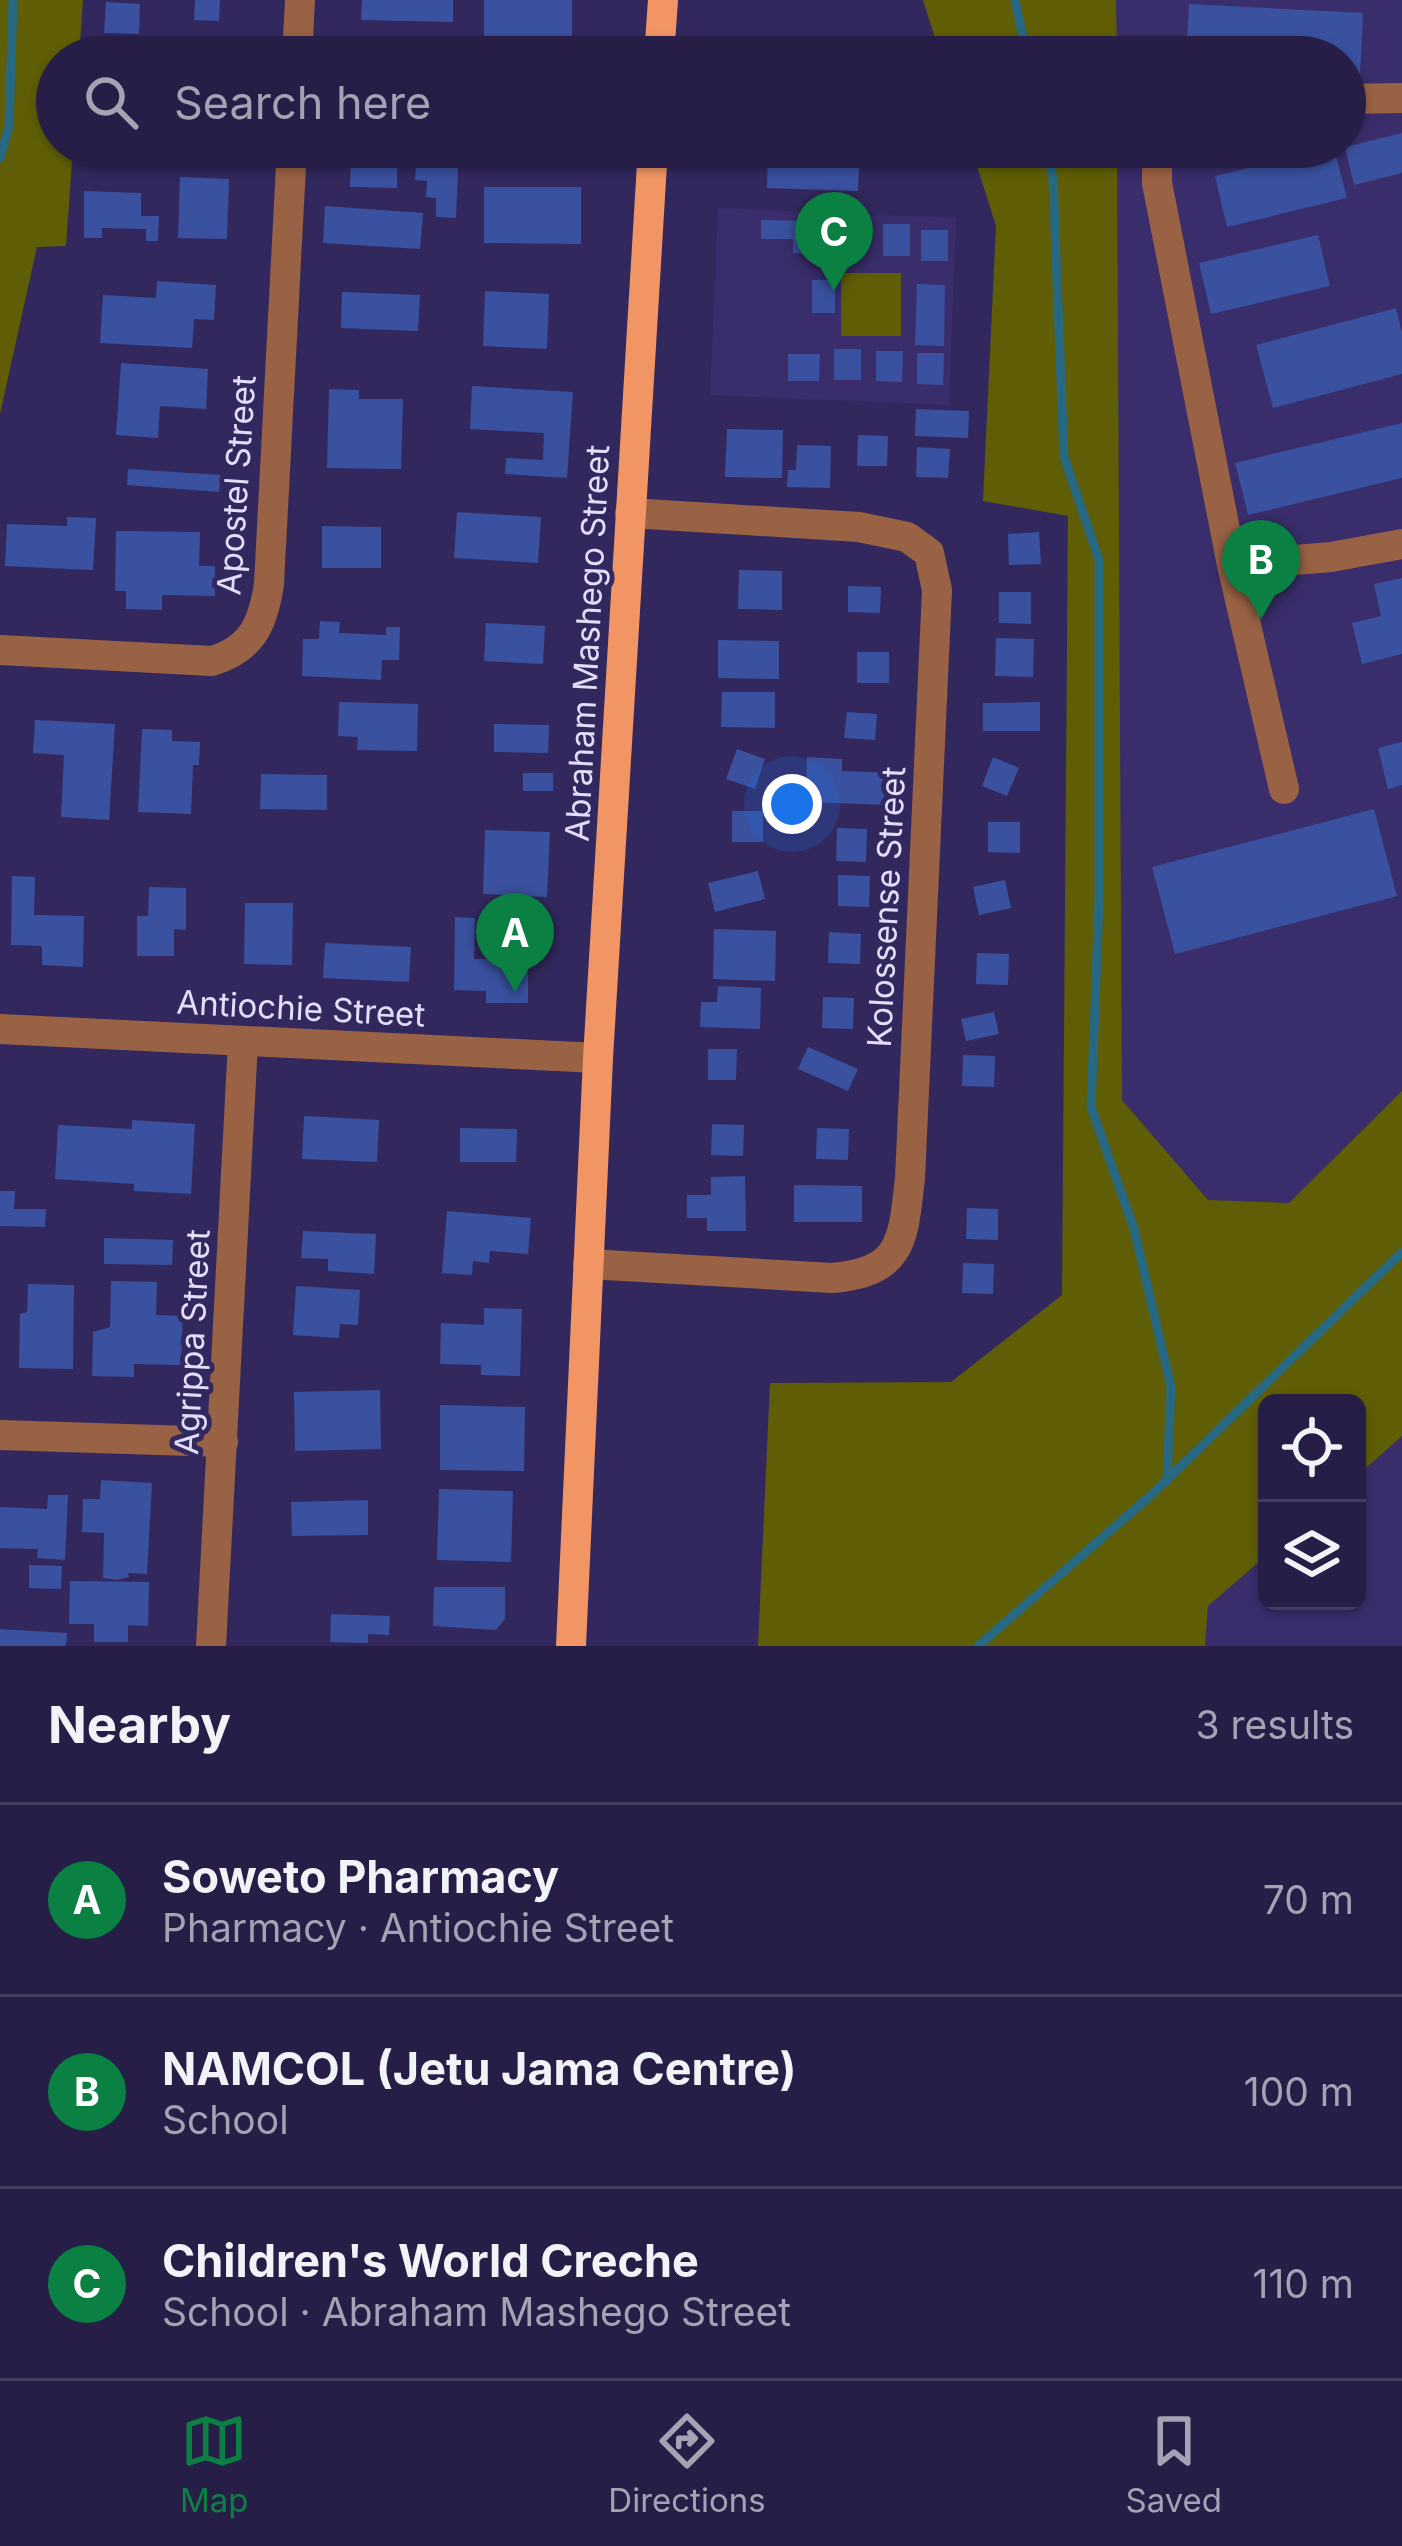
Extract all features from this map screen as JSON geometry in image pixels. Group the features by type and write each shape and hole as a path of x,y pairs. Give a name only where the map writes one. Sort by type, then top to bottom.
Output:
{"main road":[{"path":"660,36 663,0"},
{"name":"Abraham Mashego Street","path":"571,1646 598,1058 652,168"}],"street":[{"path":"298,36 300,0"},
{"path":"1366,99 1402,98"},
{"name":"Apostel Street","path":"0,650 212,662 253,638 269,584 291,168"},
{"path":"1157,168 1232,565 1284,789"},
{"name":"Kolossense Street","path":"588,1264 832,1279 856,1276 882,1266 898,1250 910,1178 937,590 929,554 908,538 860,527 630,513"},
{"path":"1232,565 1402,544"},
{"name":"Antiochie Street","path":"0,1029 598,1058"},
{"name":"Agrippa Street","path":"211,1646 243,1042"},
{"path":"0,1435 223,1442"}],"shaded area":[{"path":"0,0 83,0 80,36 36,36 36,168 72,168 66,246 37,247 0,414"},
{"path":"923,0 1116,0 1117,36 934,36"},
{"path":"1116,0 1402,0 1402,1091 1290,1203 1208,1200 1122,1100 1117,168 1366,168 1366,36 1117,36"},
{"path":"978,168 1117,168 1122,1100 1208,1200 1289,1203 1402,1091 1402,1436 1366,1468 1366,1394 1258,1394 1258,1563 1208,1606 1205,1646 758,1646 770,1383 951,1382 1062,1295 1068,516 983,501 996,226"},
{"path":"718,208 956,218 949,405 710,395"},
{"path":"841,273 901,273 901,336 841,336"},
{"path":"1402,1436 1402,1646 1205,1646 1208,1606 1258,1563 1258,1610 1366,1610 1366,1468"}],"building":[{"path":"195,0 220,0 219,21 194,20"},
{"path":"362,0 453,0 453,22 361,20"},
{"path":"484,0 572,0 572,36 484,36"},
{"path":"106,2 140,4 139,34 104,33"},
{"path":"1189,4 1363,13 1362,36 1187,36"},
{"path":"1402,133 1402,173 1354,185 1350,168 1366,168 1366,142"},
{"path":"351,168 397,168 397,188 350,187"},
{"path":"416,168 458,168 456,218 436,217 436,198 426,197 427,181 415,180"},
{"path":"767,168 859,168 858,191 767,188"},
{"path":"1249,168 1339,168 1347,198 1227,227 1215,176"},
{"path":"180,177 229,179 227,239 178,238"},
{"path":"484,187 581,187 581,244 484,243"},
{"path":"84,191 141,193 141,216 159,216 158,241 146,241 146,229 102,228 102,238 84,238"},
{"path":"325,206 423,213 420,249 323,243"},
{"path":"761,220 825,221 825,254 793,253 793,239 761,239"},
{"path":"840,222 867,222 867,253 840,253"},
{"path":"883,224 910,224 910,256 883,256"},
{"path":"921,230 948,230 948,261 921,261"},
{"path":"1318,235 1330,286 1211,314 1199,263"},
{"path":"812,280 835,280 835,313 812,313"},
{"path":"157,281 216,285 214,320 194,319 192,348 100,343 103,295 156,298"},
{"path":"917,284 945,285 944,346 915,345"},
{"path":"485,291 549,294 547,349 483,346"},
{"path":"342,292 420,295 418,331 341,328"},
{"path":"1396,308 1402,333 1402,374 1273,408 1256,345"},
{"path":"834,349 861,349 861,380 834,380"},
{"path":"876,351 903,351 902,382 876,381"},
{"path":"917,353 944,353 943,385 917,384"},
{"path":"788,354 820,354 819,381 788,381"},
{"path":"121,363 208,369 206,409 160,406 158,438 116,435"},
{"path":"472,386 573,392 567,478 505,474 506,458 543,460 544,433 470,429"},
{"path":"329,389 359,390 359,399 403,399 401,469 327,468"},
{"path":"916,409 969,411 968,438 915,436"},
{"path":"1402,423 1402,478 1248,515 1235,463"},
{"path":"727,429 783,430 782,478 725,477"},
{"path":"858,435 888,436 887,466 857,466"},
{"path":"797,445 831,446 830,488 787,487 788,470 796,470"},
{"path":"917,447 950,449 948,478 916,477"},
{"path":"128,469 221,475 219,492 127,485"},
{"path":"457,512 541,517 538,563 454,558"},
{"path":"67,517 96,518 93,570 5,566 7,524 67,526"},
{"path":"322,526 381,527 381,568 322,568"},
{"path":"116,531 200,532 199,566 215,566 215,596 162,595 162,610 126,609 126,591 115,591"},
{"path":"1039,532 1041,564 1009,565 1008,534"},
{"path":"739,570 782,571 782,610 738,609"},
{"path":"1402,578 1402,654 1362,664 1352,623 1381,616 1374,584"},
{"path":"848,586 881,587 880,613 848,612"},
{"path":"999,592 1031,592 1031,624 999,623"},
{"path":"320,621 340,622 339,633 386,635 386,627 400,627 399,660 382,660 381,680 302,676 303,639 319,639"},
{"path":"486,623 545,626 543,664 484,661"},
{"path":"996,638 1034,639 1033,677 995,676"},
{"path":"718,640 779,641 779,679 718,678"},
{"path":"857,652 889,652 889,683 857,683"},
{"path":"722,692 775,692 775,728 721,727"},
{"path":"339,702 418,704 417,751 357,750 358,737 338,736"},
{"path":"1040,702 1040,731 983,731 983,703"},
{"path":"847,712 877,714 875,740 844,738"},
{"path":"35,720 115,724 109,820 61,817 64,755 33,753"},
{"path":"494,724 549,725 548,753 494,752"},
{"path":"142,729 172,730 172,741 200,742 199,765 193,765 191,814 138,812"},
{"path":"1402,742 1402,785 1388,789 1378,748"},
{"path":"737,749 765,759 755,789 726,779"},
{"path":"807,757 842,759 842,771 893,773 891,805 806,802"},
{"path":"993,757 1019,768 1007,796 982,786"},
{"path":"523,773 553,773 553,791 523,791"},
{"path":"261,774 327,775 327,810 260,809"},
{"path":"1374,809 1397,896 1175,954 1152,867"},
{"path":"732,811 763,811 763,842 732,842"},
{"path":"988,822 1020,822 1020,853 988,852"},
{"path":"837,828 867,829 866,862 836,861"},
{"path":"485,830 550,832 547,897 483,894"},
{"path":"758,871 765,899 715,912 708,883"},
{"path":"838,875 870,876 869,907 838,906"},
{"path":"12,876 35,877 34,915 84,916 83,967 42,965 42,946 11,945"},
{"path":"1005,880 1011,908 979,915 973,887"},
{"path":"149,887 186,888 186,930 174,929 174,956 137,956 137,916 148,916"},
{"path":"245,903 293,903 292,965 244,964"},
{"path":"455,917 475,918 474,959 528,960 528,1003 486,1003 486,991 454,990"},
{"path":"714,929 776,931 775,981 713,979"},
{"path":"829,932 861,934 860,964 828,963"},
{"path":"325,943 411,947 409,982 323,978"},
{"path":"977,953 1009,954 1008,985 976,984"},
{"path":"718,986 761,988 760,1029 700,1027 701,1002 717,1002"},
{"path":"823,997 854,998 853,1029 822,1028"},
{"path":"994,1012 999,1034 966,1041 961,1019"},
{"path":"808,1047 858,1069 848,1091 798,1069"},
{"path":"708,1049 737,1049 736,1080 708,1080"},
{"path":"963,1055 995,1056 994,1087 962,1086"},
{"path":"304,1116 379,1120 377,1162 302,1159"},
{"path":"132,1120 195,1124 191,1194 134,1191 134,1184 55,1179 58,1125 132,1129"},
{"path":"712,1124 744,1125 743,1156 711,1155"},
{"path":"460,1128 517,1129 516,1162 460,1162"},
{"path":"817,1128 849,1129 848,1160 816,1159"},
{"path":"745,1176 746,1231 707,1231 707,1218 687,1218 687,1195 711,1195 711,1177"},
{"path":"794,1185 862,1186 862,1222 794,1222"},
{"path":"0,1191 15,1191 14,1209 46,1209 45,1227 0,1226"},
{"path":"967,1208 998,1209 998,1240 966,1239"},
{"path":"447,1211 531,1218 528,1254 490,1251 489,1263 473,1261 472,1275 442,1273"},
{"path":"303,1231 376,1234 374,1274 328,1271 328,1259 301,1258"},
{"path":"104,1238 173,1240 172,1265 104,1264"},
{"path":"963,1263 994,1264 993,1294 962,1293"},
{"path":"111,1281 157,1282 156,1315 183,1316 181,1365 134,1364 134,1377 92,1376 93,1332 110,1327"},
{"path":"28,1284 74,1285 73,1369 19,1368 20,1314 27,1312"},
{"path":"296,1286 360,1290 358,1325 340,1324 339,1338 293,1335"},
{"path":"484,1308 522,1309 520,1376 481,1375 481,1365 440,1364 441,1323 484,1325"},
{"path":"380,1390 381,1449 295,1451 294,1392"},
{"path":"440,1405 525,1407 524,1471 440,1470"},
{"path":"101,1480 152,1483 147,1574 103,1578 104,1533 82,1532 83,1499 100,1499"},
{"path":"439,1489 513,1491 511,1562 437,1560"},
{"path":"48,1495 68,1495 65,1560 37,1558 38,1549 0,1548 0,1507 47,1509"},
{"path":"368,1500 368,1535 292,1536 291,1502"},
{"path":"29,1565 62,1566 61,1589 29,1588"},
{"path":"70,1581 149,1582 148,1626 128,1625 128,1642 94,1642 94,1624 69,1624"},
{"path":"434,1587 505,1587 505,1619 496,1630 433,1626"},
{"path":"331,1614 390,1616 389,1635 368,1634 368,1643 330,1642"},
{"path":"0,1629 67,1633 66,1646 0,1646"}],"waterway":[{"path":"0,158 9,126 13,0"},
{"path":"1015,0 1023,36"},
{"path":"1051,168 1064,457 1099,560 1099,902 1091,1107 1134,1229 1171,1387 1167,1481"},
{"path":"978,1646 1150,1496 1402,1252"}],"place":[{"name":"Children's World Creche","path":"834,291"},
{"name":"NAMCOL (Jetu Jama Centre)","path":"1261,619"},
{"name":"Soweto Pharmacy","path":"515,992"}]}
